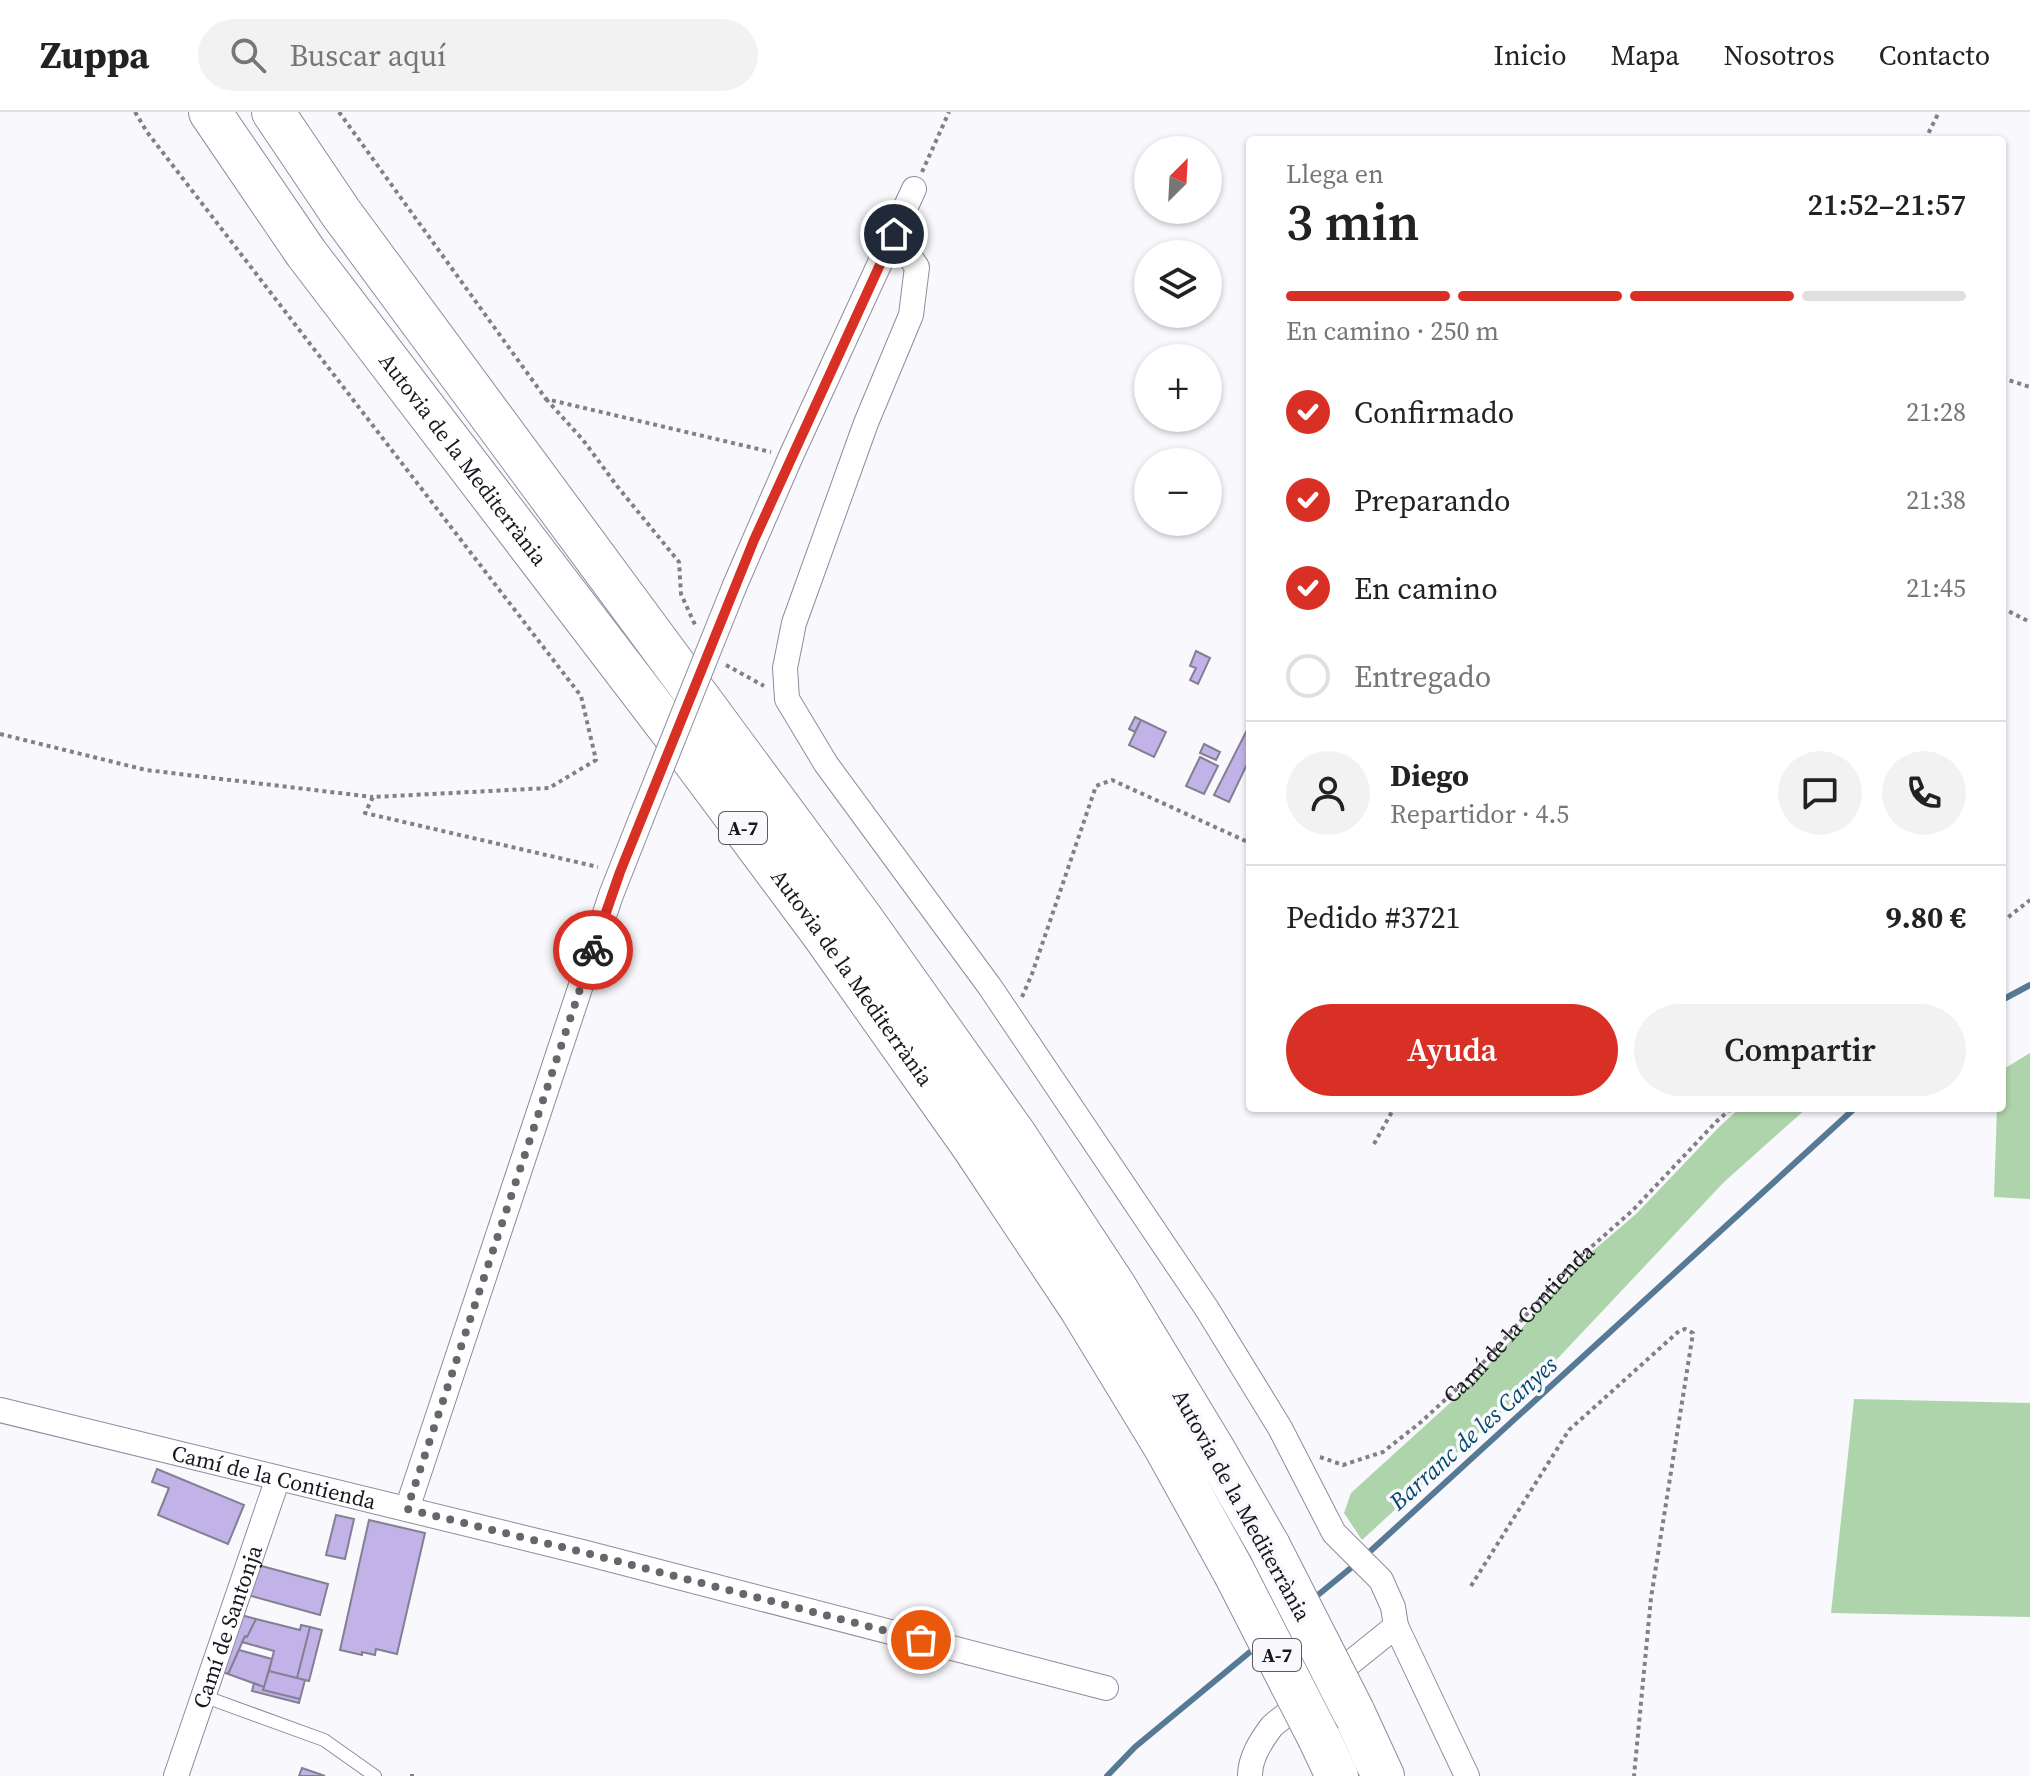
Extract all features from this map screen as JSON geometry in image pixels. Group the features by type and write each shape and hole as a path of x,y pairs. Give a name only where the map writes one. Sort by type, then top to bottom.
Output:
{"highway":[{"name":"Autovia de la Mediterrània","path":"210,112 306,253 717,792 956,1122 1081,1309 1165,1447 1234,1572 1337,1776"},
{"name":"Autovia de la Mediterrània","path":"273,112 341,213 862,919 1016,1136 1114,1285 1214,1450 1269,1546 1383,1776"}],"street":[{"path":"407,1509 620,872 735,585 914,189"},
{"path":"894,234 917,267 911,315 866,423 794,623 785,668 787,699 826,764 1010,1016 1207,1309 1280,1428 1334,1533 1381,1580 1393,1607 1396,1626 1467,1776"},
{"name":"Camí de la Contienda","path":"0,1410 582,1552 1106,1688"},
{"name":"Camí de Santonja","path":"176,1776 278,1478"},
{"path":"1250,1776 1258,1746 1272,1726 1396,1626"}],"lane":[{"path":"203,1696 324,1740 375,1776"}],"path":[{"path":"0,734 146,770 373,797 549,788 596,760 581,696 157,145 135,112"},
{"path":"339,112 546,399 583,440 679,562 681,594 693,623 702,634"},
{"path":"914,189 949,112"},
{"path":"1927,136 1939,112"},
{"path":"2006,379 2030,387"},
{"path":"546,399 791,456"},
{"path":"2006,610 2030,622"},
{"path":"719,656 728,667 787,699"},
{"path":"1010,1016 1032,974 1096,786 1112,780 1246,841"},
{"path":"373,797 365,813 620,872"},
{"path":"2006,919 2030,900"},
{"path":"1374,1144 1392,1112"},
{"name":"Camí de la Contienda","path":"1280,1428 1309,1453 1343,1465 1383,1452 1472,1375 1573,1263 1632,1211 1727,1112"},
{"path":"1471,1586 1569,1430 1679,1331 1685,1329 1693,1333 1651,1598 1634,1776"},
{"path":"410,1776 417,1776"}],"green space":[{"path":"2030,1053 2030,1199 1994,1197 1997,1112 2006,1112 2006,1068"},
{"path":"1736,1112 1803,1112 1724,1182 1544,1373 1362,1540 1344,1513 1351,1493 1472,1383 1588,1255 1636,1214"},
{"path":"1854,1399 2030,1403 2030,1617 1831,1613"}],"building":[{"path":"1196,651 1210,658 1198,684 1190,680 1196,668 1190,666"},
{"path":"1135,717 1141,720 1135,732 1129,729"},
{"path":"1141,720 1166,732 1154,757 1129,745"},
{"path":"1246,732 1246,766 1229,802 1214,795"},
{"path":"1204,744 1220,752 1216,760 1200,753"},
{"path":"1200,757 1218,766 1204,794 1186,786"},
{"path":"157,1469 244,1505 228,1544 158,1515 169,1488 152,1482"},
{"path":"336,1515 354,1519 345,1559 326,1555"},
{"path":"369,1520 425,1533 397,1654 376,1649 375,1655 340,1650"},
{"path":"258,1565 328,1584 320,1615 248,1595"},
{"path":"234,1613 256,1619 228,1674 215,1669"},
{"path":"256,1619 300,1630 301,1625 310,1627 297,1678 269,1671 274,1651 242,1642"},
{"path":"310,1627 322,1630 309,1681 297,1678"},
{"path":"239,1650 272,1659 264,1687 228,1674"},
{"path":"269,1671 305,1680 300,1699 263,1690"},
{"path":"254,1683 264,1687 263,1690 300,1699 299,1703 252,1691"},
{"path":"302,1768 325,1776 299,1776"}],"waterway":[{"name":"Barranc de les Canyes","path":"2006,998 2030,985"},
{"name":"Barranc de les Canyes","path":"1365,1556 1851,1112"},
{"name":"Barranc de les Canyes","path":"1313,1599 1357,1563"},
{"name":"Barranc de les Canyes","path":"1107,1776 1135,1747 1256,1647"}],"way so far":[{"path":"593,950 407,1509 921,1640"}],"route":[{"path":"593,950 620,872 754,540 894,234"}]}
